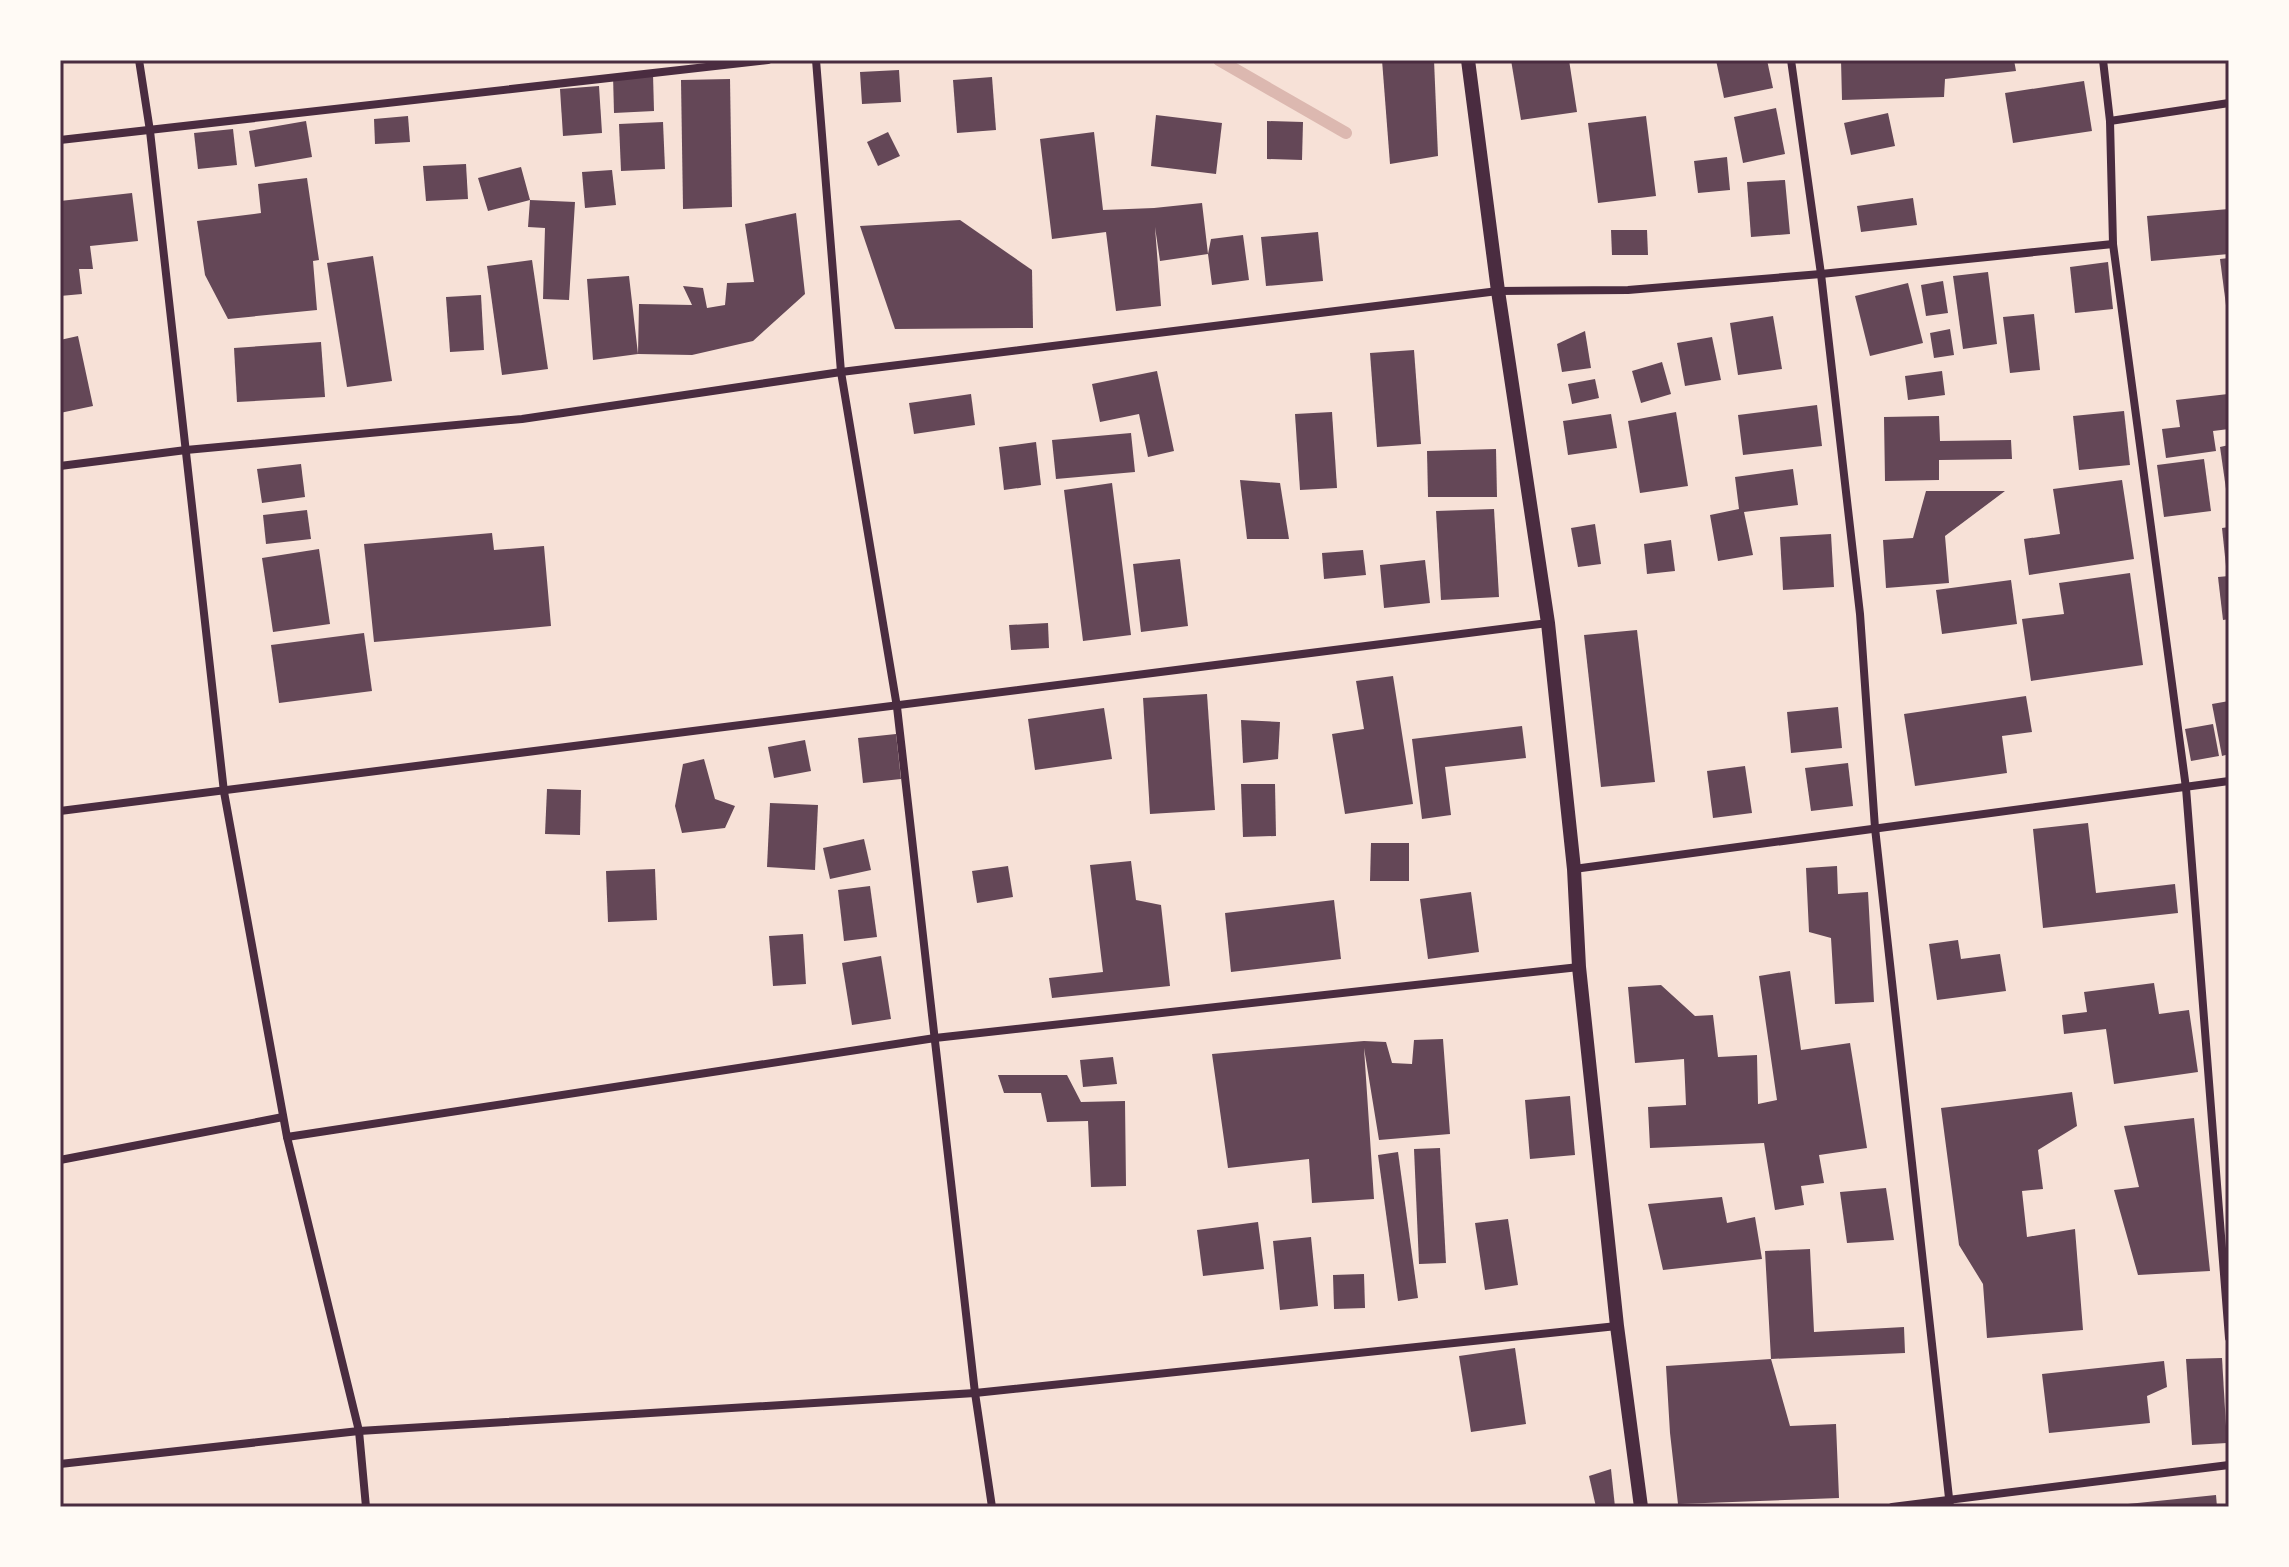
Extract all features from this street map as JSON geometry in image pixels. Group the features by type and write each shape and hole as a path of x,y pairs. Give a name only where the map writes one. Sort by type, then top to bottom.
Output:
{"street":[{"path":"139,60 150,131 224,792 287,1137 359,1431 366,1507"},
{"path":"60,140 768,60"},
{"path":"816,60 841,372 897,707 975,1393 992,1507"},
{"path":"1468,60 1498,291 1548,623 1574,869 1579,967 1617,1326 1641,1507"},
{"path":"1791,60 1821,274 1860,614 1875,828 1950,1503"},
{"path":"2103,60 2110,121 2113,244 2186,788 2229,1338"},
{"path":"2110,121 2229,103"},
{"path":"60,466 186,450 522,419 841,372 1498,291 1628,290 2113,244"},
{"path":"60,811 1548,623"},
{"path":"1574,869 2229,781"},
{"path":"287,1137 935,1038 1579,967"},
{"path":"60,1160 283,1117"},
{"path":"60,1464 359,1431 975,1393 1617,1326"},
{"path":"1892,1507 1950,1503 2229,1465"}],"building":[{"path":"1382,60 1434,60 1438,156 1390,164"},
{"path":"1511,60 1569,60 1577,112 1521,120"},
{"path":"1716,60 1767,60 1773,88 1724,98"},
{"path":"1841,60 2014,60 2016,71 1945,79 1944,97 1842,100"},
{"path":"899,70 901,102 862,104 860,72"},
{"path":"653,74 654,111 614,113 613,75"},
{"path":"992,77 996,130 957,133 953,80"},
{"path":"730,79 732,207 683,209 681,80"},
{"path":"2084,81 2092,131 2013,143 2005,93"},
{"path":"599,86 602,133 563,136 560,89"},
{"path":"1776,108 1785,154 1743,163 1734,117"},
{"path":"1888,113 1895,146 1851,155 1844,123"},
{"path":"1156,115 1222,123 1216,174 1151,166"},
{"path":"408,116 410,142 375,144 374,119"},
{"path":"1646,116 1656,196 1598,203 1588,123"},
{"path":"306,121 312,157 255,167 249,131"},
{"path":"1267,121 1303,122 1302,160 1267,159"},
{"path":"663,122 665,169 621,171 619,124"},
{"path":"233,129 237,165 198,169 194,133"},
{"path":"888,132 900,156 878,166 867,142"},
{"path":"1094,132 1103,210 1202,203 1208,254 1160,261 1155,227 1161,306 1116,311 1106,232 1052,239 1040,139"},
{"path":"1727,157 1730,190 1698,193 1694,161"},
{"path":"466,164 468,199 426,201 423,166"},
{"path":"521,167 530,200 488,211 478,178"},
{"path":"612,170 616,205 585,208 582,172"},
{"path":"307,178 319,260 313,261 317,310 228,319 205,275 197,221 261,213 258,184"},
{"path":"1785,180 1790,234 1751,237 1747,182"},
{"path":"132,193 138,241 90,246 93,269 79,269 82,294 60,296 60,201"},
{"path":"1913,198 1917,225 1861,232 1857,206"},
{"path":"530,200 575,202 569,300 543,299 545,228 528,227"},
{"path":"2229,209 2229,254 2151,261 2147,216"},
{"path":"796,213 805,294 753,341 692,355 638,354 639,304 692,305 683,286 703,288 707,308 725,305 727,283 754,282 745,224"},
{"path":"960,220 1032,270 1033,328 895,329 860,226"},
{"path":"1611,230 1647,230 1648,255 1612,255"},
{"path":"1318,232 1323,281 1266,286 1261,237"},
{"path":"1243,235 1249,280 1212,285 1208,254 1211,239"},
{"path":"373,256 392,381 347,387 327,263"},
{"path":"2229,258 2229,312 2227,313 2220,259"},
{"path":"532,260 548,369 502,375 487,266"},
{"path":"2108,262 2113,309 2075,313 2070,267"},
{"path":"1988,272 1997,344 1963,349 1953,276"},
{"path":"629,276 638,354 593,360 587,279"},
{"path":"1943,281 1948,313 1926,316 1921,285"},
{"path":"1908,283 1923,343 1870,356 1855,296"},
{"path":"481,295 484,350 450,352 446,297"},
{"path":"2034,314 2040,370 2010,373 2003,317"},
{"path":"1773,316 1782,369 1738,375 1730,323"},
{"path":"1950,329 1954,355 1934,358 1930,333"},
{"path":"1585,331 1591,368 1562,372 1557,344"},
{"path":"78,336 93,406 60,413 60,340"},
{"path":"1712,337 1721,380 1685,386 1677,343"},
{"path":"321,342 325,397 237,402 234,348"},
{"path":"1414,350 1421,444 1377,447 1370,353"},
{"path":"1662,362 1671,394 1641,403 1632,371"},
{"path":"1157,371 1174,451 1148,457 1139,414 1100,422 1092,384"},
{"path":"1942,371 1945,395 1908,400 1905,376"},
{"path":"1595,379 1599,398 1572,404 1568,384"},
{"path":"971,394 975,425 914,434 909,403"},
{"path":"2228,394 2229,429 2213,431 2216,451 2166,458 2162,429 2180,427 2176,400"},
{"path":"1817,405 1822,446 1743,455 1738,415"},
{"path":"2124,411 2130,465 2079,470 2073,416"},
{"path":"1332,412 1337,488 1300,490 1295,414"},
{"path":"1676,412 1688,486 1640,493 1628,421"},
{"path":"1611,414 1617,448 1568,455 1563,421"},
{"path":"1939,416 1940,441 2011,440 2012,459 1939,460 1939,480 1885,481 1884,417"},
{"path":"1131,433 1135,472 1056,479 1052,440"},
{"path":"1036,442 1041,485 1004,490 999,447"},
{"path":"2229,445 2229,496 2227,496 2220,447"},
{"path":"1496,449 1497,497 1428,497 1427,451"},
{"path":"2204,459 2211,511 2164,517 2157,465"},
{"path":"301,464 305,497 262,503 257,469"},
{"path":"1793,469 1798,505 1744,512 1753,555 1718,561 1710,515 1739,509 1735,477"},
{"path":"1240,480 1280,483 1289,539 1247,539"},
{"path":"2122,480 2134,559 2029,575 2024,539 2060,534 2053,489"},
{"path":"1112,483 1131,635 1083,641 1064,490"},
{"path":"1926,491 2005,491 1945,536 1949,583 1886,588 1883,540 1913,538"},
{"path":"1494,509 1499,597 1441,600 1436,511"},
{"path":"307,510 311,539 266,544 263,515"},
{"path":"1595,524 1601,564 1578,567 1571,528"},
{"path":"2229,527 2229,566 2226,566 2222,528"},
{"path":"492,533 494,550 544,546 551,626 374,642 364,544"},
{"path":"1831,534 1834,587 1783,590 1780,537"},
{"path":"1671,540 1675,571 1647,574 1644,544"},
{"path":"319,549 330,624 273,632 262,558"},
{"path":"1363,550 1366,575 1324,579 1322,553"},
{"path":"1180,559 1188,626 1141,632 1133,564"},
{"path":"1425,560 1430,603 1384,608 1380,565"},
{"path":"2130,573 2143,665 2031,681 2022,619 2064,614 2059,583"},
{"path":"2229,576 2229,619 2223,620 2218,577"},
{"path":"2011,580 2017,624 1942,634 1936,590"},
{"path":"1048,623 1049,648 1011,650 1009,625"},
{"path":"1637,630 1655,782 1601,787 1584,635"},
{"path":"364,633 372,691 279,703 271,645"},
{"path":"1393,676 1413,804 1345,814 1332,734 1364,729 1356,681"},
{"path":"1207,694 1215,810 1150,814 1143,698"},
{"path":"2026,696 2032,732 2002,736 2007,773 1915,786 1904,714"},
{"path":"2229,701 2229,754 2222,756 2212,704"},
{"path":"1838,707 1842,748 1791,753 1787,712"},
{"path":"1104,708 1112,759 1035,770 1028,719"},
{"path":"1241,720 1280,722 1278,759 1243,763"},
{"path":"2213,724 2219,756 2191,761 2185,729"},
{"path":"1522,726 1526,758 1445,767 1451,815 1422,819 1412,739"},
{"path":"896,734 901,779 863,783 858,738"},
{"path":"805,740 811,771 774,778 768,747"},
{"path":"704,759 715,799 735,806 725,828 682,833 675,806 683,764"},
{"path":"1848,763 1853,806 1811,811 1805,768"},
{"path":"1745,766 1752,813 1713,818 1707,771"},
{"path":"1241,784 1275,784 1276,836 1243,837"},
{"path":"547,789 581,790 580,835 545,834"},
{"path":"770,803 818,805 815,870 767,867"},
{"path":"2088,823 2096,893 2175,884 2178,913 2043,928 2033,829"},
{"path":"864,839 871,870 830,879 823,848"},
{"path":"1371,843 1409,843 1409,881 1370,881"},
{"path":"1131,861 1136,900 1161,905 1170,986 1052,998 1049,978 1103,972 1090,865"},
{"path":"1008,866 1013,897 977,903 972,871"},
{"path":"1837,866 1838,894 1868,892 1874,1002 1835,1004 1831,938 1809,932 1806,868"},
{"path":"655,869 657,920 608,922 606,871"},
{"path":"870,886 877,937 844,941 838,890"},
{"path":"1471,892 1479,952 1428,959 1420,899"},
{"path":"1334,900 1341,959 1231,972 1225,913"},
{"path":"803,934 806,984 773,986 769,936"},
{"path":"1958,940 1961,959 2000,954 2006,991 1937,1000 1929,944"},
{"path":"881,956 891,1019 852,1025 842,963"},
{"path":"1790,971 1801,1050 1850,1043 1867,1148 1819,1155 1824,1183 1801,1186 1804,1205 1775,1210 1764,1143 1650,1148 1648,1107 1686,1105 1684,1059 1635,1063 1628,987 1661,985 1695,1016 1713,1015 1718,1057 1757,1055 1758,1104 1777,1100 1759,976"},
{"path":"2154,983 2159,1014 2189,1010 2198,1072 2114,1084 2106,1029 2064,1034 2062,1015 2087,1012 2084,992"},
{"path":"1443,1039 1450,1134 1379,1140 1364,1048 1374,1199 1312,1203 1309,1159 1228,1168 1212,1054 1364,1041 1386,1042 1392,1063 1412,1064 1414,1040"},
{"path":"1113,1057 1117,1084 1083,1087 1080,1060"},
{"path":"998,1075 1067,1075 1081,1102 1125,1101 1126,1186 1091,1187 1088,1121 1047,1122 1041,1093 1004,1093"},
{"path":"2072,1092 2077,1126 2038,1150 2043,1189 2022,1191 2027,1237 2075,1229 2083,1330 1987,1338 1983,1284 1959,1245 1941,1108"},
{"path":"1570,1096 1575,1155 1530,1159 1525,1100"},
{"path":"2194,1118 2210,1271 2138,1275 2114,1190 2139,1187 2124,1126"},
{"path":"1440,1148 1446,1263 1419,1264 1414,1149"},
{"path":"1398,1152 1418,1298 1398,1301 1378,1155"},
{"path":"1886,1188 1894,1240 1847,1243 1840,1192"},
{"path":"1722,1197 1727,1223 1755,1217 1762,1259 1663,1270 1648,1204"},
{"path":"1508,1219 1518,1285 1485,1290 1475,1223"},
{"path":"1258,1222 1264,1269 1203,1276 1197,1230"},
{"path":"1311,1237 1318,1306 1280,1310 1273,1241"},
{"path":"1810,1249 1814,1332 1904,1327 1905,1353 1771,1359 1765,1251"},
{"path":"1364,1274 1365,1308 1334,1309 1333,1275"},
{"path":"1515,1348 1526,1424 1471,1432 1459,1356"},
{"path":"2222,1358 2227,1443 2192,1445 2186,1359"},
{"path":"1771,1359 1790,1426 1836,1424 1839,1498 1678,1504 1666,1366"},
{"path":"2164,1361 2167,1387 2147,1396 2150,1423 2049,1433 2042,1374"},
{"path":"1611,1469 1615,1507 1596,1507 1589,1476"},
{"path":"2216,1495 2217,1507 2118,1507 2118,1505"}],"waterway":[{"path":"1219,60 1346,133"}]}
